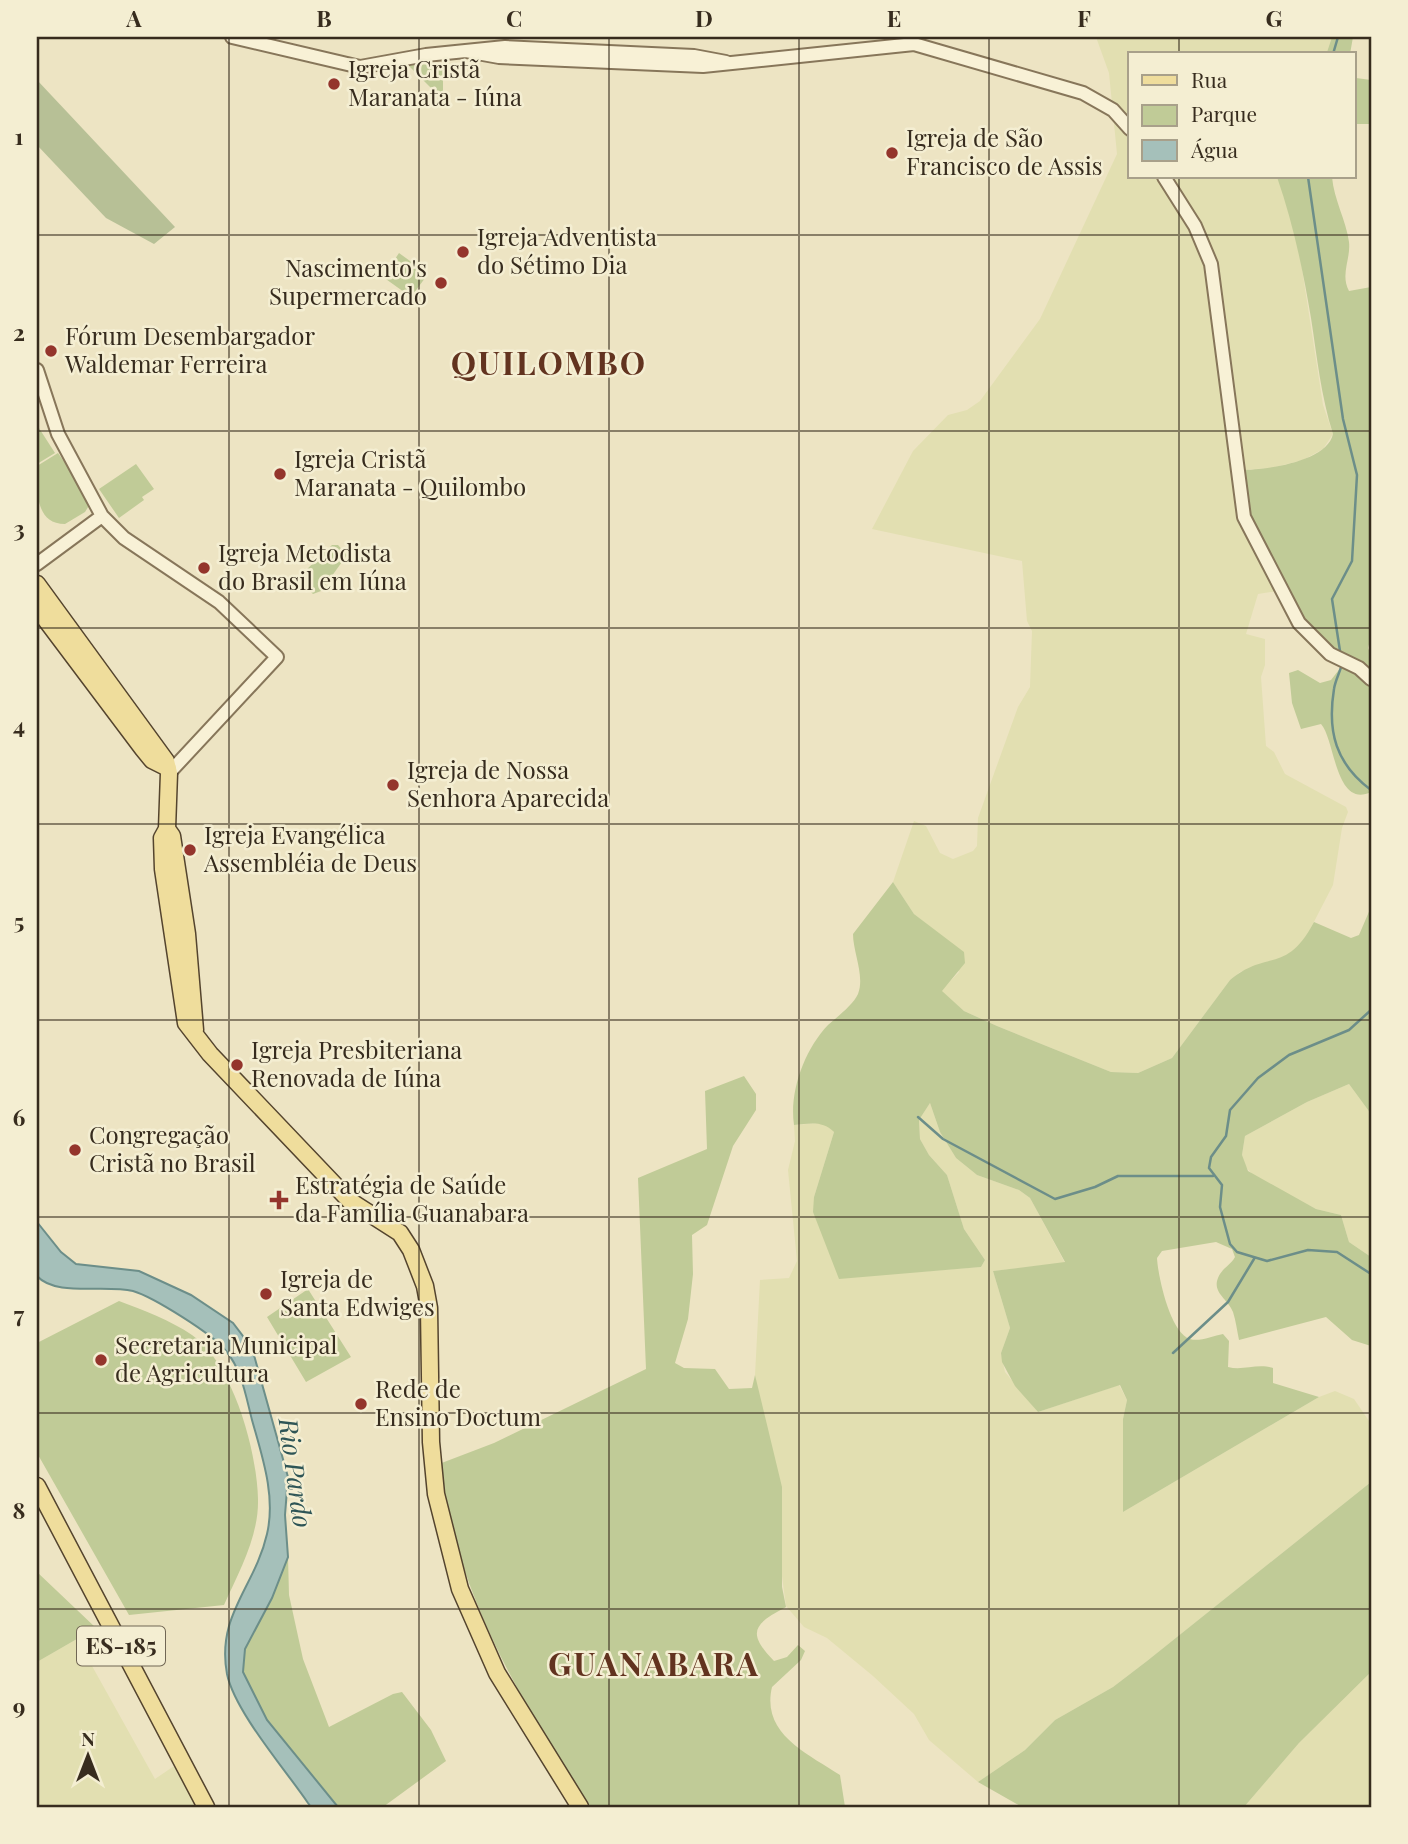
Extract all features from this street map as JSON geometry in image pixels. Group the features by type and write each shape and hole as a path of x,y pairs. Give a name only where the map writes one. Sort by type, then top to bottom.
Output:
{"main road":[{"path":"37,584 162,754 168,771 167,829 161,848 165,889 195,1032 350,1201 400,1233 411,1250 425,1286 429,1308 431,1442 436,1494 460,1590 497,1673 580,1807"},
{"path":"37,607 143,749 168,771"},
{"name":"ES-185","path":"37,1486 206,1807"}],"street":[{"path":"232,37 360,67 426,55 528,48 694,56 726,62 914,44 1074,90 1097,99 1114,110 1128,128"},
{"path":"1165,178 1195,226 1211,264 1234,433 1241,509 1248,526 1299,623 1330,654 1359,668 1371,679"},
{"path":"37,370 58,434 102,516 124,538 212,596 276,657 168,771"},
{"path":"37,564 102,516"}],"shaded area":[{"path":"1096,37 1332,37 1327,52 1128,52 1128,178 1278,178 1287,197 1300,256 1323,405 1333,434 1323,449 1303,460 1271,468 1241,470 1284,590 1258,594 1246,634 1265,639 1265,665 1261,677 1266,746 1274,752 1285,774 1346,807 1348,812 1342,828 1333,885 1303,943 1287,957 1240,972 1230,980 1172,1058 1138,1073 1111,1072 997,1026 964,1011 941,991 959,972 933,929 914,914 893,882 914,821 926,826 940,853 953,859 973,851 977,846 978,818 1018,707 1030,687 1032,631 1027,621 1022,561 872,529 913,451 948,415 967,410 980,401 1040,319 1117,154 1109,73"},
{"path":"1349,1084 1371,1114 1371,1257 1349,1242 1341,1215 1316,1209 1254,1176 1243,1164 1245,1136 1307,1102"},
{"path":"930,1103 940,1132 956,1158 977,1175 1019,1190 1030,1198 1065,1263 993,1271 1010,1328 1001,1353 1005,1372 1038,1412 1119,1385 1127,1400 1123,1419 1123,1512 1319,1397 1335,1391 1354,1399 1371,1424 1371,1482 1113,1687 1055,1720 1025,1750 978,1782 929,1740 914,1714 873,1676 827,1638 804,1627 786,1606 755,1375 760,1280 789,1278 797,1261 788,1170 795,1141 794,1125 819,1123 827,1125 834,1132 814,1197 917,1272 981,1267 985,1260 964,1229 947,1175 929,1155 920,1139 919,1120"},
{"path":"77,1639 155,1779 177,1764 200,1807 37,1807 37,1662"},
{"path":"1371,1672 1371,1807 1244,1807 1299,1743"}],"green space":[{"path":"1332,37 1353,37 1350,52 1327,52"},
{"path":"443,64 443,100 408,65"},
{"path":"1356,78 1371,80 1370,124 1356,124"},
{"path":"37,80 175,227 154,244 106,218 37,145"},
{"path":"1277,178 1332,178 1349,242 1346,285 1349,291 1371,287 1371,637 1368,648 1371,655 1371,792 1359,795 1350,791 1343,782 1321,724 1301,729 1292,703 1289,673 1298,670 1320,683 1331,680 1345,662 1317,644 1248,524 1241,470 1279,466 1308,458 1328,444 1333,434 1322,391 1301,264"},
{"path":"399,253 428,274 411,297 383,277"},
{"path":"37,425 55,453 37,464"},
{"path":"58,453 88,496 90,504 85,512 65,524 48,518 39,503 38,494 37,466"},
{"path":"136,464 154,489 119,518 99,489"},
{"path":"332,545 338,545 347,555 321,591 313,594 300,581 302,574"},
{"path":"893,882 914,914 964,952 965,963 942,991 964,1011 1111,1072 1138,1073 1172,1058 1230,980 1255,965 1285,955 1294,949 1314,922 1351,938 1359,935 1371,907 1371,1114 1349,1084 1307,1102 1245,1136 1242,1155 1248,1171 1316,1209 1341,1215 1349,1242 1371,1257 1371,1346 1352,1340 1326,1317 1239,1340 1231,1307 1217,1288 1218,1278 1235,1257 1232,1249 1216,1242 1162,1251 1157,1258 1163,1290 1171,1315 1183,1335 1198,1340 1223,1334 1229,1341 1228,1367 1273,1368 1273,1383 1319,1397 1123,1512 1123,1419 1127,1400 1120,1385 1038,1412 1015,1386 1002,1362 1001,1353 1010,1328 993,1271 1065,1262 1030,1198 1019,1190 977,1175 956,1158 940,1132 930,1103 919,1120 920,1139 929,1155 947,1175 964,1229 985,1260 981,1267 839,1279 813,1212 814,1197 834,1132 820,1124 794,1125 796,1085 812,1046 858,994 860,980 853,934"},
{"path":"744,1076 756,1094 756,1110 733,1146 707,1225 692,1235 693,1274 688,1319 675,1363 684,1368 715,1369 729,1389 752,1388 755,1375 782,1487 782,1587 786,1607 761,1624 757,1636 774,1661 787,1657 798,1645 805,1651 801,1660 772,1687 770,1703 780,1730 801,1750 840,1775 845,1807 587,1807 515,1684 477,1603 461,1560 439,1464 494,1443 646,1369 638,1178 707,1149 705,1091"},
{"path":"308,1289 351,1357 306,1382 267,1317"},
{"path":"119,1301 166,1320 192,1335 207,1348 231,1387 240,1410 257,1479 257,1513 247,1554 224,1605 129,1615 37,1453 37,1343"},
{"path":"1371,1482 1371,1672 1299,1743 1244,1807 1022,1807 978,1782 1025,1750 1055,1720 1113,1687"},
{"path":"288,1557 289,1595 303,1659 329,1727 402,1692 431,1730 446,1761 383,1807 338,1807 267,1720 243,1672 245,1649 272,1598"},
{"path":"37,1572 96,1628 37,1662"}],"water":[{"path":"37,1222 61,1252 76,1264 139,1271 191,1295 233,1323 252,1348 288,1477 285,1515 288,1557 272,1598 245,1649 243,1672 267,1720 338,1807 311,1807 250,1723 227,1674 227,1635 238,1602 261,1553 267,1534 270,1505 264,1462 236,1367 226,1351 209,1335 142,1295 121,1289 68,1288 45,1282 37,1276"}],"waterway":[{"path":"1334,52 1338,37"},
{"path":"1308,178 1343,419 1357,475 1352,561 1332,599 1340,651"},
{"path":"1342,664 1334,689 1333,733 1349,769 1371,790"},
{"path":"1371,1010 1349,1030 1289,1055 1258,1078 1230,1110 1226,1136 1211,1157 1209,1168 1222,1185 1220,1207 1230,1244 1237,1252 1267,1261 1308,1250 1337,1252 1371,1274"},
{"path":"918,1117 943,1139 1055,1199 1095,1187 1118,1176 1213,1176"},
{"path":"1173,1353 1228,1302 1254,1259"}],"place":[{"name":"Igreja Cristã Maranata - Iúna","path":"334,84"},
{"name":"Igreja de São Francisco de Assis","path":"892,153"},
{"name":"Igreja Adventista do Sétimo Dia","path":"463,252"},
{"name":"Nascimento's Supermercado","path":"441,283"},
{"name":"Fórum Desembargador Waldemar Ferreira","path":"51,351"},
{"name":"Igreja Cristã Maranata - Quilombo","path":"280,474"},
{"name":"Igreja Metodista do Brasil em Iúna","path":"204,568"},
{"name":"Igreja de Nossa Senhora Aparecida","path":"393,785"},
{"name":"Igreja Evangélica Assembléia de Deus","path":"190,850"},
{"name":"Igreja Presbiteriana Renovada de Iúna","path":"237,1065"},
{"name":"Congregação Cristã no Brasil","path":"75,1150"},
{"name":"Estratégia de Saúde da Família Guanabara","path":"279,1200"},
{"name":"Igreja de Santa Edwiges","path":"266,1294"},
{"name":"Secretaria Municipal de Agricultura","path":"101,1360"},
{"name":"Rede de Ensino Doctum","path":"361,1404"}],"district":[{"name":"QUILOMBO","path":"549,364"},
{"name":"GUANABARA","path":"654,1665"}],"water label":[{"name":"Rio Pardo","path":"295,1473"}]}
